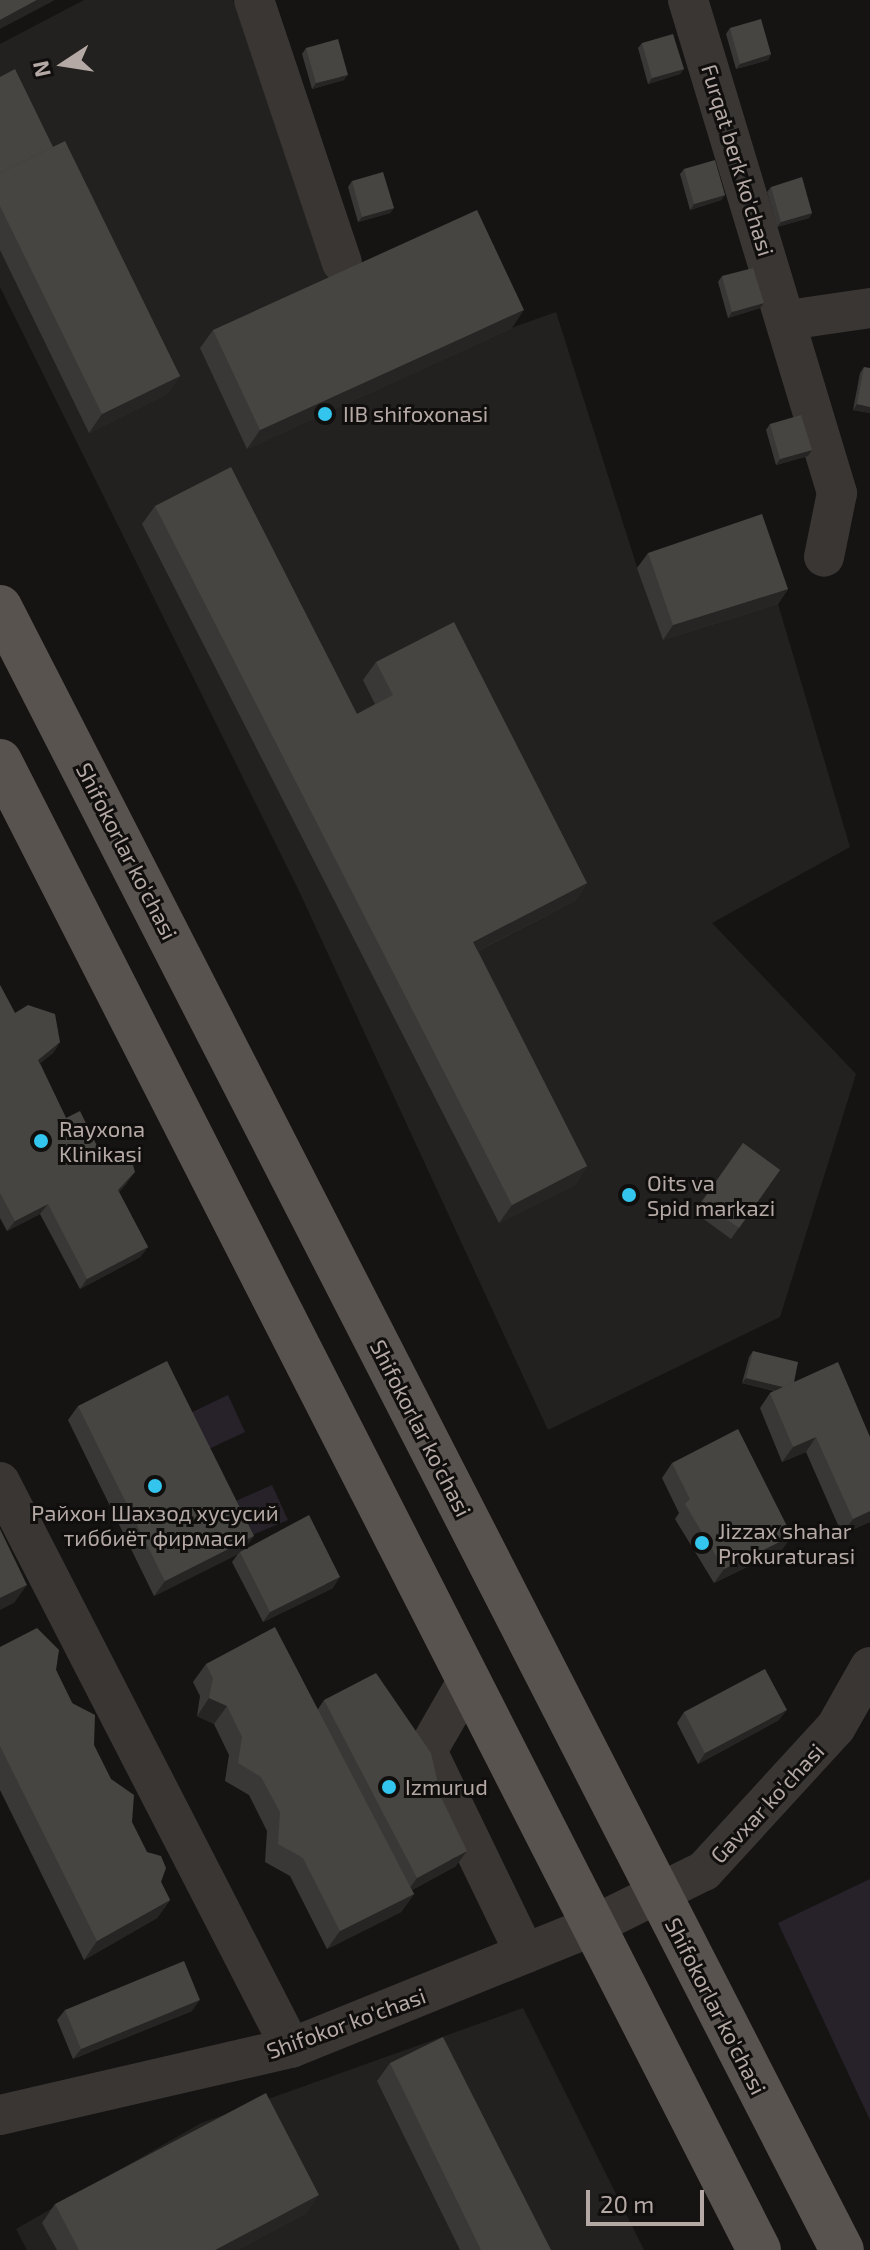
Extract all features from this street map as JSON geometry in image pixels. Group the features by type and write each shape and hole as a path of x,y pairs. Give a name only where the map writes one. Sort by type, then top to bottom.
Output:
{"main road":[{"name":"Shifokorlar ko'chasi","path":"0,607 842,2250"},
{"path":"0,761 469,1678 590,1927 759,2250"}],"street":[{"path":"254,0 342,263"},
{"name":"Furqat berk ko'chasi","path":"688,0 788,320 837,493 824,557"},
{"path":"788,320 870,308"},
{"path":"0,1482 291,2048"},
{"name":"Gavxar ko'chasi","path":"590,1927 704,1871 836,1727 870,1667"},
{"path":"469,1678 427,1751 525,1954"},
{"name":"Shifokor ko'chasi","path":"0,2115 291,2048 590,1927"}],"shaded area":[{"name":"IIB shifoxonasi","path":"84,0 233,0 338,287 511,328 556,312 637,567 752,528 778,604 850,847 712,923 856,1074 780,1317 548,1430 299,891 0,287 0,44"},
{"path":"228,1395 245,1432 200,1453 182,1417"},
{"path":"272,1485 288,1520 243,1539 227,1505"},
{"path":"870,1879 870,2120 778,1923"},
{"path":"523,2008 644,2250 27,2250 16,2229 201,2123"}],"building":[{"path":"0,0 37,0 0,20"},
{"path":"761,19 771,54 740,64 730,28"},
{"path":"673,34 684,69 652,78 642,43"},
{"path":"338,39 348,75 316,83 306,48"},
{"path":"15,69 53,147 0,173 0,77"},
{"path":"65,141 180,376 102,414 0,206 0,173"},
{"path":"715,160 725,195 694,204 684,169"},
{"path":"383,172 394,208 362,217 352,181"},
{"path":"802,177 812,213 781,222 771,187"},
{"path":"477,210 524,310 260,430 213,330"},
{"path":"753,268 764,303 732,312 722,276"},
{"path":"864,367 870,368 870,407 857,404"},
{"path":"801,415 812,450 780,459 770,424"},
{"path":"231,467 357,714 393,695 376,662 454,622 587,883 473,942 587,1166 512,1205 155,506"},
{"path":"762,514 788,589 673,625 648,553"},
{"name":"Rayxona Klinikasi","path":"0,985 15,1013 28,1005 55,1014 60,1042 38,1060 66,1118 80,1111 98,1148 129,1151 135,1172 118,1190 148,1247 87,1279 48,1204 15,1221 0,1193"},
{"path":"743,1143 780,1170 739,1228 702,1202"},
{"path":"753,1351 798,1362 794,1382 783,1387 746,1378"},
{"name":"Райхон Шахзод хусусий тиббиёт фирмаси","path":"167,1361 254,1536 165,1581 78,1406"},
{"path":"838,1362 870,1437 870,1511 853,1519 816,1437 793,1447 770,1393"},
{"path":"738,1429 792,1536 724,1569 685,1504 690,1499 672,1463"},
{"path":"309,1515 340,1577 270,1612 240,1552"},
{"path":"0,1529 27,1585 0,1598"},
{"path":"275,1627 414,1894 340,1931 303,1858 278,1844 280,1812 261,1777 238,1763 242,1737 227,1706 209,1698 213,1678 206,1664"},
{"path":"37,1628 59,1650 56,1670 72,1703 95,1715 94,1745 111,1779 134,1795 132,1822 147,1852 161,1856 166,1868 161,1882 170,1900 97,1941 0,1746 0,1647"},
{"path":"765,1669 787,1710 705,1753 684,1712"},
{"name":"Izmurud","path":"376,1673 431,1753 441,1797 467,1851 417,1878 324,1700"},
{"path":"184,1961 200,2000 81,2049 65,2010"},
{"path":"443,2037 551,2250 481,2250 390,2063"},
{"path":"266,2093 319,2195 215,2250 79,2250 55,2204"}],"place":[{"name":"IIB shifoxonasi","path":"325,414"},
{"name":"Rayxona Klinikasi","path":"41,1141"},
{"name":"Oits va Spid markazi","path":"629,1195"},
{"name":"Райхон Шахзод хусусий тиббиёт фирмаси","path":"155,1486"},
{"name":"Jizzax shahar Prokuraturasi","path":"702,1543"},
{"name":"Izmurud","path":"389,1787"}]}
